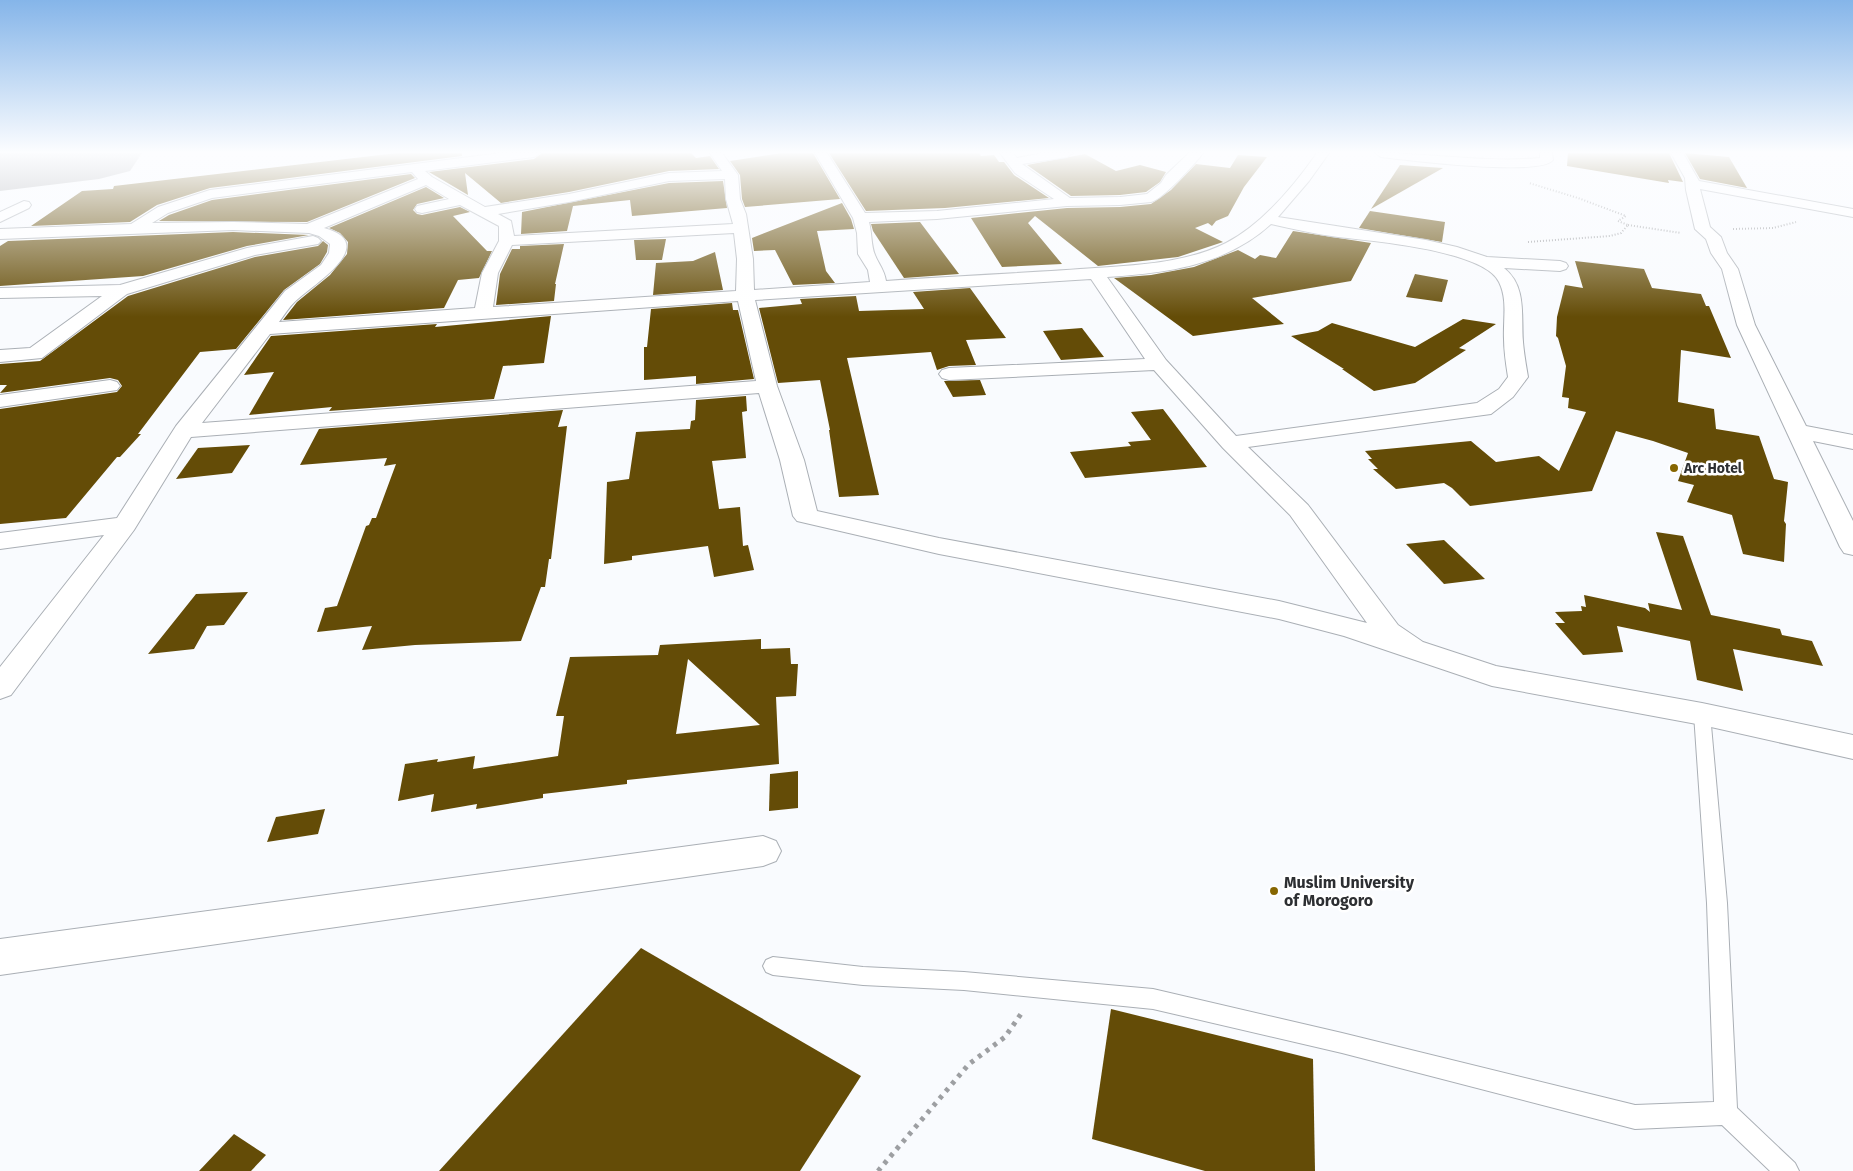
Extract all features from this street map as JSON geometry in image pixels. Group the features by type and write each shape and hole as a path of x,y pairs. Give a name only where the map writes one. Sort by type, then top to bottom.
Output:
{"street":[{"path":"0,218 18,208"},
{"path":"135,228 170,208"},
{"path":"309,229 360,208"},
{"path":"422,209 428,208"},
{"path":"475,208 506,224 507,240 490,273 483,312"},
{"path":"483,212 510,208"},
{"path":"736,208 745,259 745,294 767,386 792,460 806,516 939,546 1278,610 1354,629 1492,676 1702,714 1853,747"},
{"path":"854,208 865,233 866,254 876,270 879,287"},
{"path":"860,218 937,215 1011,208"},
{"path":"264,330 483,312 745,294 824,291 1095,273 1181,263 1231,246 1251,233 1278,208"},
{"path":"1699,208 1708,232 1719,253 1730,268 1746,326 1853,547"},
{"path":"1824,208 1853,213"},
{"path":"1266,220 1431,246 1461,253 1486,262 1560,266"},
{"path":"0,234 233,226 309,229 333,237 338,242 337,253 327,268 291,295 184,431 125,525 0,688"},
{"path":"507,240 741,228"},
{"path":"0,293 121,290 253,251 333,237"},
{"path":"1231,443 1483,409 1506,393 1518,377 1513,336 1514,313 1504,276 1486,262"},
{"path":"1095,273 1159,364 1231,443 1299,510 1388,632 1412,649"},
{"path":"3,364 35,354 121,290"},
{"path":"949,374 1159,364"},
{"path":"0,401 110,386"},
{"path":"184,431 767,386"},
{"path":"1797,431 1853,442"},
{"path":"0,541 125,525"},
{"path":"0,957 763,851"}],"lane":[{"path":"1702,714 1717,903 1726,1113 1787,1171"},
{"path":"773,966 863,976 964,980 1153,999 1342,1043 1635,1117 1726,1113"}],"path":[{"path":"1604,208 1626,216 1618,221 1628,225 1708,232 1754,230 1786,226 1799,220"},
{"path":"1524,242 1610,236 1621,233 1628,225"},
{"path":"878,1171 969,1064 1005,1037 1039,988"}],"building":[{"path":"58,208 153,208 130,222 31,226"},
{"path":"190,208 342,208 307,222 159,221 169,215"},
{"path":"377,208 415,208 413,210 417,214 422,215 461,208 470,212 453,216 487,251 492,251 479,278 458,280 444,308 283,320 297,302 330,275 347,254 348,242 340,233 329,228"},
{"path":"544,208 573,208 567,231 521,234 522,212"},
{"path":"631,208 727,208 632,216"},
{"path":"830,208 845,208 854,229 817,231 826,271 835,283 793,285 775,250 754,251 752,238"},
{"path":"864,208 949,208 945,208 866,211"},
{"path":"1067,208 1233,208 1228,216 1216,221 1212,226 1208,223 1195,228 1223,242 1178,257 1098,266 1035,216 1028,223 1062,264 1002,267 971,218"},
{"path":"1370,211 1445,222 1442,242 1359,228"},
{"path":"920,222 959,274 904,278 873,231 871,224"},
{"path":"1293,231 1371,243 1351,281 1252,298 1284,324 1193,336 1114,278 1151,275 1194,267 1238,250 1255,259 1260,255 1276,258"},
{"path":"233,232 309,235 247,246 143,276 0,286 0,246 8,241"},
{"path":"666,239 662,260 636,260 634,240"},
{"path":"323,241 328,245 327,252 320,264 284,290 236,349 200,352 138,434 141,434 120,457 117,457 66,518 0,524 0,409 117,392 122,386 118,380 110,378 0,393 7,385 0,385 0,364 40,361 128,296 255,257 318,246"},
{"path":"564,244 555,284 554,301 496,305 500,274 512,249 520,249 520,246"},
{"path":"715,252 723,290 653,295 656,263 693,261"},
{"path":"1575,261 1644,269 1652,288 1701,294 1706,306 1709,306 1731,358 1681,350 1678,402 1714,409 1716,429 1759,436 1774,479 1788,482 1784,521 1786,524 1784,562 1743,554 1732,515 1687,502 1694,485 1678,481 1688,453 1616,431 1592,491 1470,506 1452,488 1444,483 1396,489 1373,469 1378,469 1368,459 1372,459 1365,451 1471,441 1496,462 1539,456 1559,471 1586,412 1568,408 1569,398 1562,397 1566,366 1556,336 1557,317 1565,285 1583,288"},
{"path":"1415,274 1448,280 1442,302 1406,297"},
{"path":"970,288 1006,338 966,340 976,365 949,366 937,370 931,352 847,358 879,495 839,497 830,430 820,380 778,383 759,308 802,304 800,299 856,296 859,311 924,309 913,292"},
{"path":"732,303 733,310 738,310 754,379 696,384 696,376 644,380 644,347 647,347 651,309"},
{"path":"551,316 544,363 503,366 494,399 329,411 332,407 249,415 274,372 244,375 271,336 437,324 435,327"},
{"path":"1463,319 1496,324 1459,348 1466,350 1415,383 1374,391 1342,369 1344,369 1291,336 1318,331 1332,323 1415,347"},
{"path":"1082,328 1104,357 1061,360 1043,331"},
{"path":"980,380 986,395 953,397 944,381"},
{"path":"746,396 747,411 742,412 746,458 712,461 719,509 740,507 743,546 748,545 754,570 714,577 708,546 632,556 632,560 604,564 607,482 629,479 636,432 690,429 691,421 695,420 696,400"},
{"path":"1163,409 1207,467 1085,478 1070,452 1131,446 1128,442 1151,440 1131,412"},
{"path":"563,410 558,427 567,426 551,559 549,559 545,587 541,587 521,641 415,645 362,650 372,626 317,632 325,608 337,606 366,526 369,525 372,518 376,518 396,464 384,466 387,458 300,465 319,429"},
{"path":"250,445 232,473 176,479 198,448"},
{"path":"1656,532 1683,536 1711,615 1780,629 1782,635 1812,641 1823,666 1733,649 1743,691 1697,680 1690,641 1617,626 1623,652 1583,655 1555,623 1565,623 1555,612 1582,611 1581,606 1586,607 1584,595 1645,608 1650,612 1648,603 1682,610"},
{"path":"1444,540 1485,579 1444,584 1406,544"},
{"path":"248,592 224,625 207,626 194,649 148,654 196,594"},
{"path":"761,639 761,649 790,648 791,664 798,664 796,696 776,697 779,764 627,780 627,784 543,794 543,798 476,809 477,804 431,812 434,794 398,801 405,764 438,759 437,762 475,756 473,769 558,756 564,716 556,716 570,657 658,655 660,645","holes":["688,659 760,725 676,734"]},
{"path":"798,771 798,808 769,811 770,774"},
{"path":"325,809 318,834 267,842 276,817"},
{"path":"641,948 861,1076 800,1171 439,1171"},
{"path":"1111,1009 1313,1059 1315,1171 1205,1171 1092,1139"},
{"path":"234,1134 266,1155 251,1171 199,1171"}],"place":[{"name":"Arc Hotel","path":"1674,468"},
{"name":"Muslim University of Morogoro","path":"1274,891"}]}
